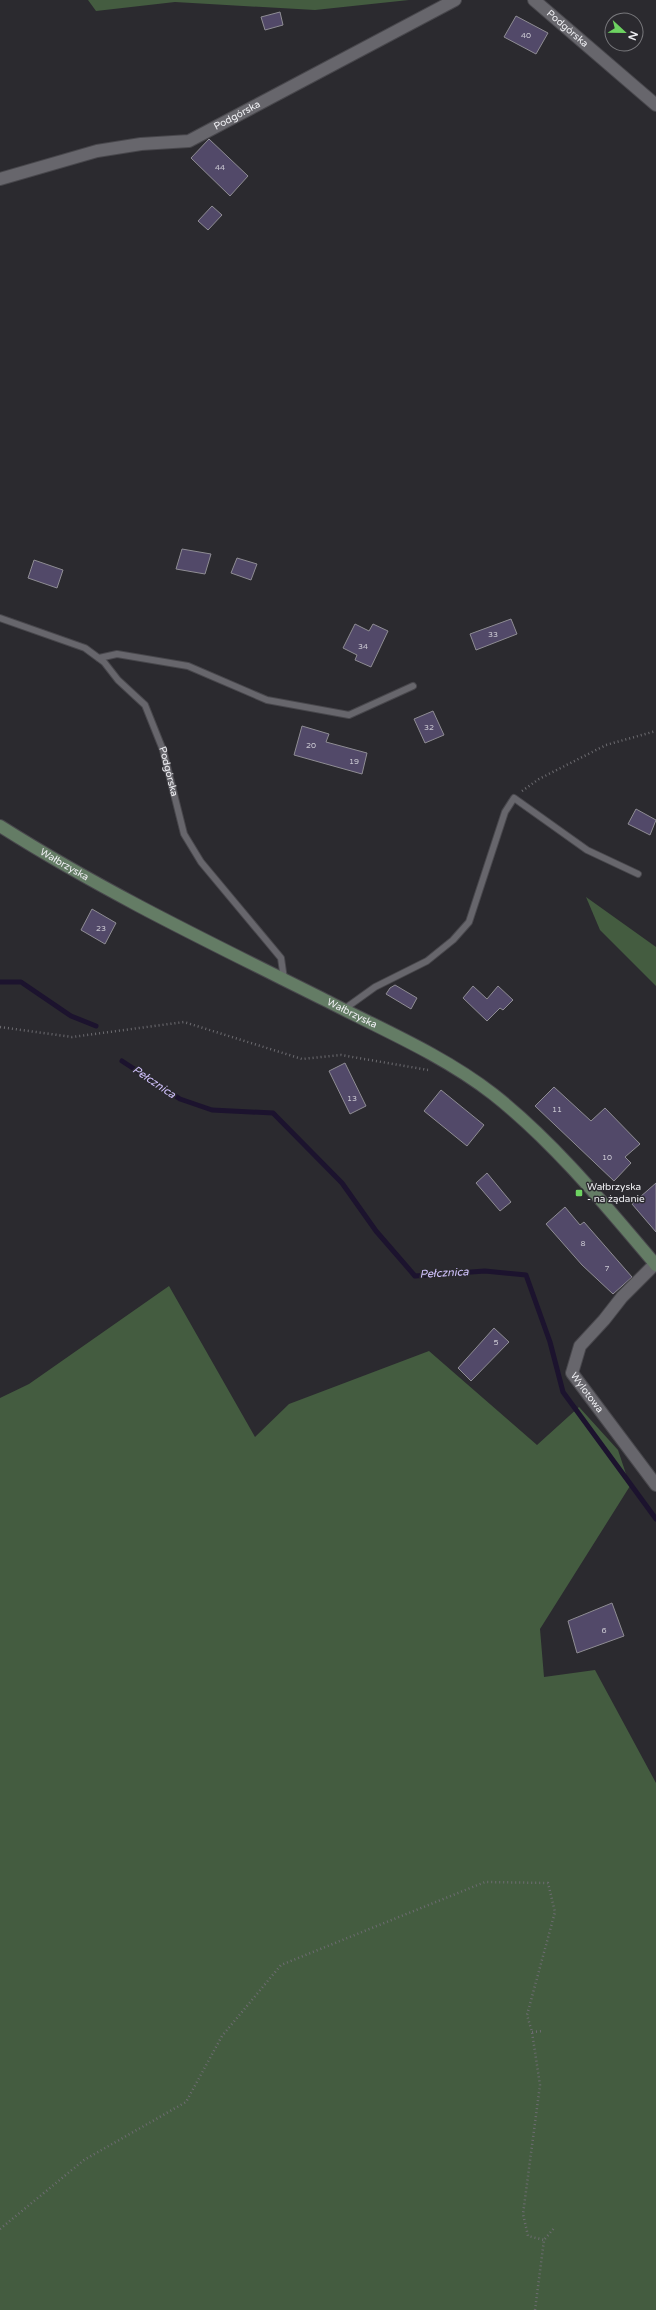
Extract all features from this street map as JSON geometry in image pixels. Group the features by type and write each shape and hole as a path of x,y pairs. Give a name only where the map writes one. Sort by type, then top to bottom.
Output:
{"main road":[{"name":"Wałbrzyska","path":"0,826 105,888 449,1065 492,1094 554,1151 616,1217 656,1264"}],"street":[{"name":"Podgórska","path":"0,179 97,151 141,144 189,141 455,0"},
{"name":"Podgórska","path":"534,0 656,105"},
{"name":"Wylotowa","path":"656,1264 622,1297 604,1320 580,1346 572,1373 656,1485"}],"lane":[{"name":"Podgórska","path":"0,618 85,648 99,658 145,705 163,750 184,834 201,862 281,958 284,979"},
{"path":"99,658 117,654 188,666 267,700 349,715 413,686"},
{"path":"343,1010 375,987 426,961 453,940 469,922 505,812 514,798 587,850 638,874"}],"path":[{"path":"514,798 539,779 606,745 656,731"},
{"path":"0,1027 72,1037 184,1022 302,1059 341,1055 430,1070"},
{"path":"0,2229 84,2160 186,2102 222,2036 280,1965 485,1882 548,1883 555,1912 527,2015 532,2032 540,2085 523,2214 528,2236 544,2240"},
{"path":"532,2032 543,2031"},
{"path":"535,2310 544,2240 555,2227"}],"green space":[{"path":"88,0 409,0 315,10 175,2 96,11"},
{"path":"586,897 656,947 656,986 600,930"},
{"path":"169,1286 255,1437 289,1404 429,1351 537,1445 579,1407 618,1450 630,1486 540,1629 544,1677 595,1670 656,1783 656,2310 0,2310 0,1398 29,1384"}],"building":[{"path":"280,12 283,25 265,30 261,17"},
{"path":"516,16 548,33 536,54 504,37"},
{"path":"209,139 248,176 230,196 191,158"},
{"path":"212,206 222,215 208,230 198,221"},
{"path":"182,549 211,554 205,574 176,569"},
{"path":"237,558 257,564 251,580 231,573"},
{"path":"34,560 63,570 57,588 28,578"},
{"path":"511,619 517,634 476,650 470,634"},
{"path":"355,624 369,631 373,624 388,631 371,667 355,660 357,655 343,648"},
{"path":"433,711 444,735 425,743 414,719"},
{"path":"302,726 329,734 326,742 367,753 362,774 294,755"},
{"path":"636,809 656,820 650,835 628,824"},
{"path":"92,909 116,923 105,944 81,930"},
{"path":"395,985 417,998 411,1009 386,994 390,988"},
{"path":"473,986 487,999 498,986 513,1000 503,1010 500,1008 487,1021 463,998"},
{"path":"345,1063 366,1106 350,1114 329,1071"},
{"path":"554,1087 591,1121 605,1108 640,1144 625,1157 631,1163 614,1181 535,1106"},
{"path":"441,1090 484,1125 467,1146 424,1111"},
{"path":"487,1173 511,1202 500,1211 476,1183"},
{"path":"656,1183 656,1232 632,1204"},
{"path":"565,1207 580,1225 584,1222 632,1277 613,1294 582,1265 546,1224"},
{"path":"494,1328 509,1342 471,1381 458,1368"},
{"path":"612,1603 624,1636 577,1653 568,1621"}],"waterway":[{"name":"Pełcznica","path":"0,982 21,982 71,1016 96,1026"},
{"name":"Pełcznica","path":"122,1061 180,1099 212,1110 273,1113 342,1183 376,1231 415,1276 485,1271 526,1275 550,1342 563,1392 656,1519"}],"place":[{"name":"Wałbrzyska - na żądanie","path":"579,1193"}]}
